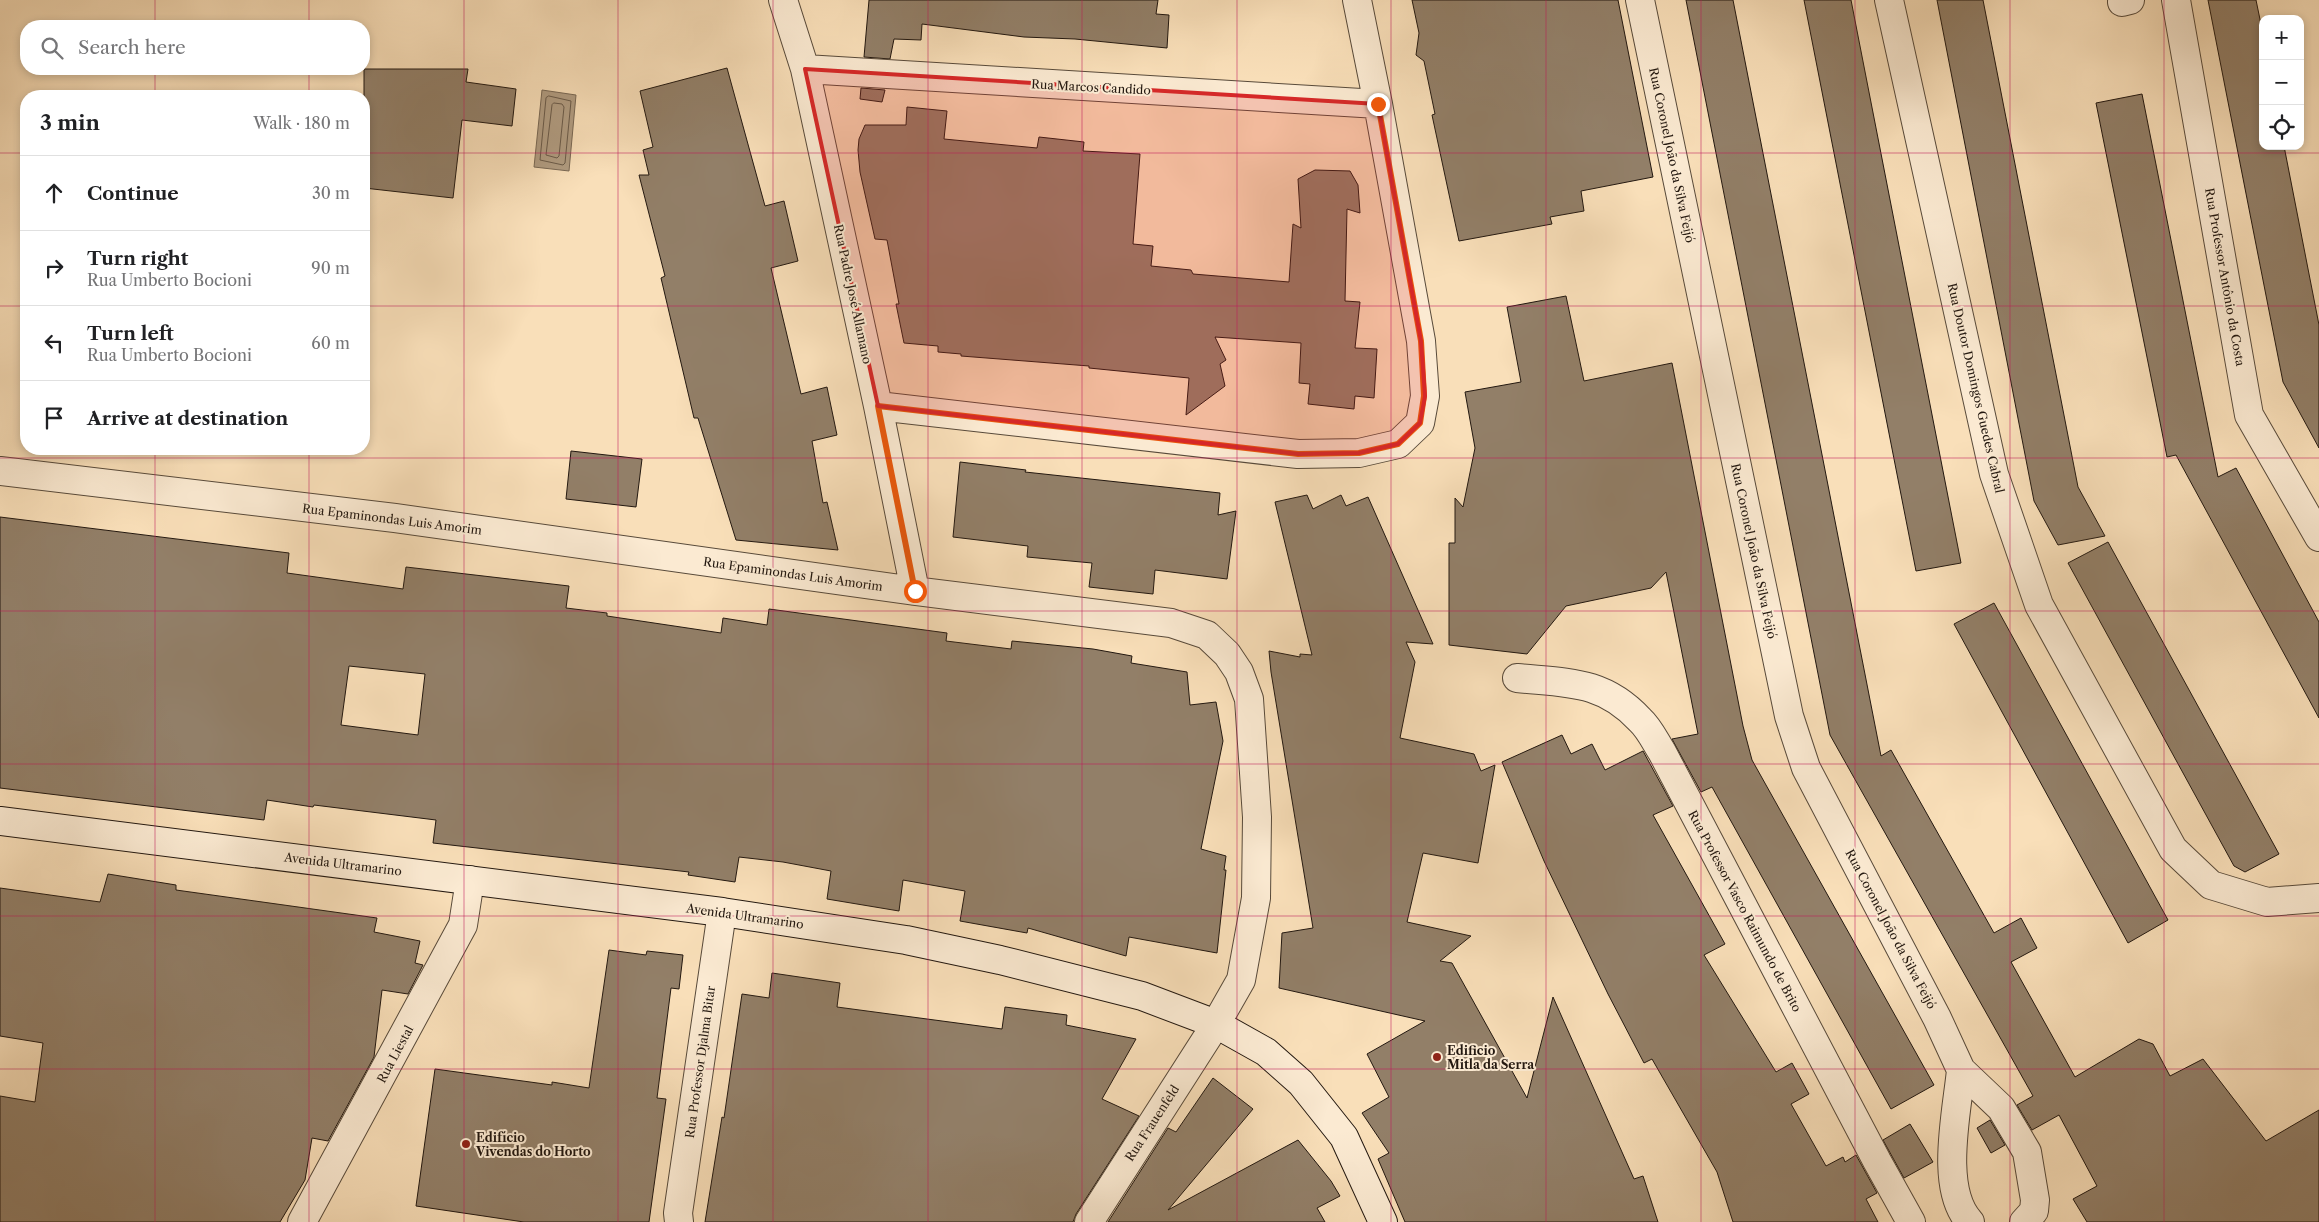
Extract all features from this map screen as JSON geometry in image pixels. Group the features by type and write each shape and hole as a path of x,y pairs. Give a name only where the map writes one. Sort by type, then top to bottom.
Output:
{"street":[{"name":"Rua Padre José Allamano","path":"783,0 805,69 878,406 915,591"},
{"path":"878,406 1298,454 1359,453 1398,444 1420,423 1424,387 1421,341 1357,0"},
{"name":"Rua Coronel João da Silva Feijó","path":"1640,0 1789,716 1806,768 1937,1018 1961,1070 2001,1108 2027,1152 2035,1200 2034,1211 2024,1222"},
{"name":"Rua Doutor Domingos Guedes Cabral","path":"1889,0 1994,474 2039,605 2173,849 2211,885 2267,902 2319,898"},
{"name":"Rua Professor Antônio da Costa","path":"2176,0 2249,415 2319,537"},
{"name":"Rua Marcos Candido","path":"805,69 1378,104"},
{"name":"Rua Epaminondas Luis Amorim","path":"0,471 395,518 915,591 1171,623 1206,635 1228,654 1240,672 1249,699 1257,816 1256,898 1241,980 1216,1024"},
{"name":"Rua Professor Vasco Raimundo de Brito","path":"1517,678 1588,685 1615,697 1641,720 1662,752 1911,1222"},
{"name":"Avenida Ultramarino","path":"0,821 722,912 906,940 1000,960 1142,996 1216,1024 1266,1052 1300,1083 1344,1137 1383,1222"},
{"name":"Rua Liestal","path":"302,1222 463,925 470,880"},
{"name":"Rua Professor Djalma Bitar","path":"678,1217 722,912"},
{"name":"Rua Frauenfeld","path":"1088,1222 1216,1024"},
{"path":"1961,1070 1952,1167 1955,1196 1964,1216 1970,1222"}],"highlighted area":[{"path":"805,69 1378,104 1421,341 1425,396 1420,423 1398,444 1359,453 1298,454 878,406"}],"water":[{"path":"542,90 576,95 569,171 534,167"}],"building":[{"path":"869,0 1158,0 1156,14 1169,15 1167,48 1075,39 1024,37 922,24 921,40 894,39 890,59 864,57"},
{"path":"1412,0 1618,0 1653,177 1581,191 1584,211 1550,217 1552,224 1459,241 1432,115 1435,114 1424,61 1416,55 1419,33"},
{"path":"1686,0 1733,0 1881,756 1891,750 1994,933 2021,918 2037,948 2011,962 2075,1077 2139,1039 2153,1044 2170,1076 2203,1059 2266,1141 2319,1110 2319,1222 2087,1222 2073,1199 2097,1186 2059,1115 2032,1130 2017,1105 2033,1096 1830,735"},
{"path":"1804,0 1851,0 1961,563 1916,571"},
{"path":"1937,0 1983,0 2078,487 2105,536 2058,545 2034,501"},
{"path":"2208,0 2256,0 2259,15 2259,150 2285,150 2319,325 2319,448 2283,382"},
{"path":"727,68 765,206 784,201 798,261 771,268 801,394 827,387 837,435 812,441 823,503 827,502 838,550 736,540 698,418 694,418 661,278 665,276 639,175 649,175 643,150 653,147 640,91"},
{"path":"370,69 468,69 466,82 516,89 512,126 462,120 453,198 370,189 370,90 364,90 364,75 370,75"},
{"path":"861,88 885,90 882,102 860,99"},
{"path":"2142,94 2218,477 2236,468 2319,622 2319,718 2176,455 2167,457 2096,103"},
{"path":"907,107 947,111 944,139 1037,148 1039,137 1084,142 1083,151 1140,154 1133,244 1153,246 1151,266 1191,270 1193,274 1289,282 1293,224 1301,228 1298,179 1315,170 1350,171 1358,185 1360,213 1347,209 1345,301 1360,302 1355,348 1377,349 1374,398 1355,396 1354,409 1308,404 1310,384 1299,383 1301,343 1215,337 1226,360 1220,364 1225,386 1186,415 1189,378 1089,368 1089,366 961,356 961,354 938,352 938,346 904,343 896,304 899,304 887,240 875,239 860,172 858,150 859,139 865,125 906,125"},
{"path":"1566,296 1584,381 1672,363 1743,726 1752,760 1934,1085 1891,1109 1712,787 1701,792 1672,739 1698,734 1666,572 1651,588 1566,606 1527,654 1449,645 1449,543 1455,543 1455,498 1463,507 1475,448 1465,392 1521,382 1507,307"},
{"path":"571,451 642,459 636,507 566,499"},
{"path":"960,462 1026,470 1025,472 1220,493 1218,515 1236,511 1227,579 1155,570 1153,594 1089,587 1092,563 1027,557 1028,546 953,537"},
{"path":"1307,495 1313,509 1341,495 1346,506 1368,497 1433,644 1406,642 1415,662 1400,738 1474,754 1481,771 1495,765 1478,863 1423,853 1407,922 1471,936 1440,961 1452,963 1527,1098 1553,997 1634,1179 1643,1176 1658,1222 1405,1222 1378,1159 1389,1153 1362,1113 1389,1097 1367,1054 1425,1021 1279,988 1282,933 1313,928 1269,651 1300,657 1300,654 1312,655 1275,502"},
{"path":"0,517 289,553 287,573 403,589 406,567 569,586 566,608 607,613 607,616 721,633 723,618 767,625 769,609 947,633 946,641 1011,649 1012,641 1093,649 1132,656 1131,663 1187,672 1190,705 1216,702 1223,741 1201,849 1226,856 1224,870 1226,870 1217,953 1129,937 1126,956 1028,928 1027,933 960,921 965,891 903,880 899,911 827,899 831,871 783,862 739,857 735,882 688,875 689,872 433,843 436,820 314,805 313,807 267,800 264,820 0,788","holes":["349,666 425,674 418,735 341,725"]},
{"path":"2108,542 2279,854 2245,872 2234,866 2068,563"},
{"path":"1994,603 2168,920 2128,943 1954,624"},
{"path":"1562,735 1571,754 1592,744 1605,770 1643,751 1673,806 1653,815 1725,944 1704,955 1776,1072 1792,1063 1809,1094 1791,1104 1826,1166 1843,1157 1845,1162 1856,1155 1877,1193 1866,1199 1878,1222 1733,1222 1717,1172 1652,1059 1644,1063 1608,994 1544,861 1502,762"},
{"path":"108,874 176,885 176,890 377,918 374,932 420,941 415,963 423,965 408,994 382,990 374,1057 328,1141 312,1138 305,1180 280,1222 0,1222 0,1096 35,1102 43,1043 0,1036 0,888 100,902"},
{"path":"609,950 646,955 647,951 683,955 679,989 671,988 657,1098 666,1099 649,1222 524,1222 416,1206 435,1069 552,1085 552,1082 589,1088"},
{"path":"772,973 840,983 837,1007 1002,1029 1005,1007 1067,1015 1066,1025 1136,1039 1102,1099 1139,1116 1076,1214 1073,1222 705,1222 722,1117 724,1118 742,994 769,998"},
{"path":"1213,1078 1253,1109 1168,1210 1298,1140 1331,1181 1340,1196 1317,1208 1325,1222 1108,1222 1168,1128 1176,1132"},
{"path":"1990,1120 2005,1145 1991,1153 1977,1128"},
{"path":"1910,1124 1933,1162 1904,1178 1883,1140"}],"place":[{"name":"Edificio Mitla da Serra","path":"1437,1057"},
{"name":"Edifício Vivendas do Horto","path":"466,1144"}],"route":[{"path":"915,591 878,406 1298,454 1359,453 1398,444 1420,423 1424,396 1421,341 1378,104"}]}
